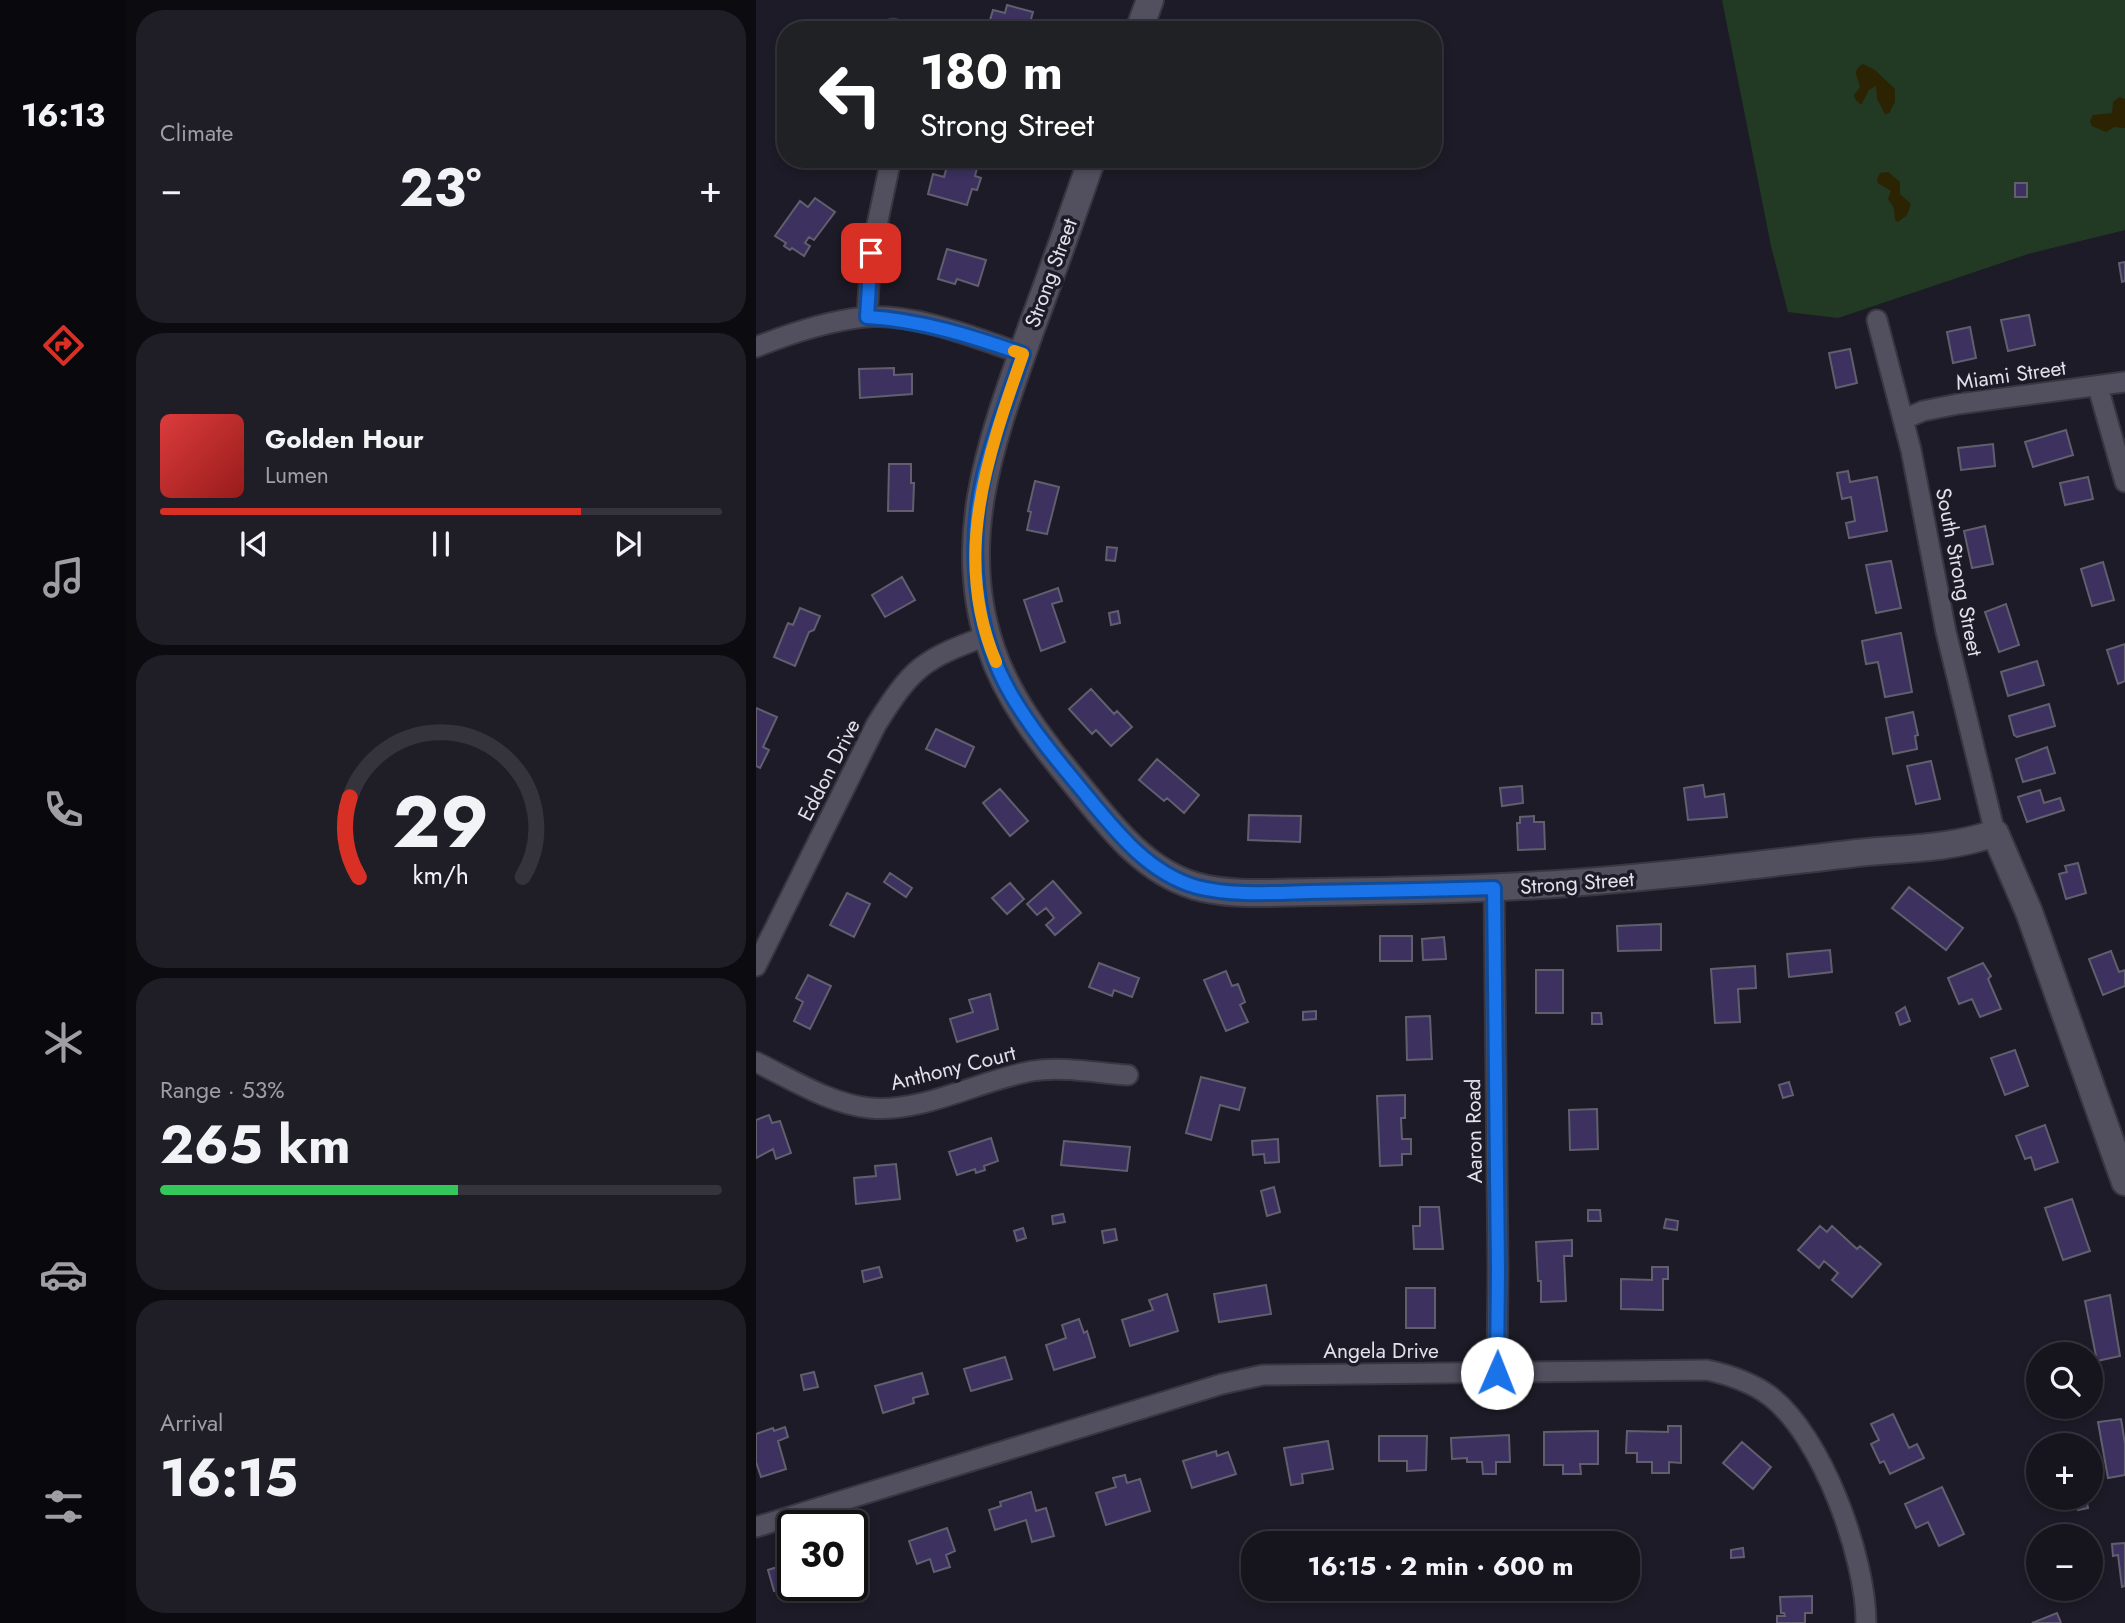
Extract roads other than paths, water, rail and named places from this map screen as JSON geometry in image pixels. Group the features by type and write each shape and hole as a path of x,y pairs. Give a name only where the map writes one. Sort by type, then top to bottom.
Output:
{"street":[{"path":"1142,21 1150,0"},
{"path":"867,317 871,253 889,168"},
{"name":"Strong Street","path":"1089,168 990,450 978,504 977,573 987,636 1012,695 1046,745 1123,838 1147,861 1165,873 1197,887 1241,892 1494,888 1636,880 1968,843 1995,833"},
{"path":"756,347 815,326 867,317 898,319 934,326 1023,354"},
{"name":"South Strong Street","path":"1877,320 1904,419 1946,632 1995,833"},
{"name":"Miami Street","path":"1904,419 1923,411 1958,404 2125,382"},
{"path":"2098,387 2125,482"},
{"name":"Eddon Drive","path":"756,966 876,725 898,691 915,671 934,657 987,636"},
{"path":"1995,833 2029,912 2125,1182"},
{"name":"Aaron Road","path":"1494,888 1497,1373"},
{"name":"Anthony Court","path":"756,1062 852,1105 872,1108 919,1103 1031,1071 1128,1075"},
{"name":"Angela Drive","path":"756,1527 1222,1384 1263,1375 1707,1370 1730,1375 1771,1396 1790,1414 1809,1441 1824,1470 1854,1544 1862,1576 1866,1623"}]}
